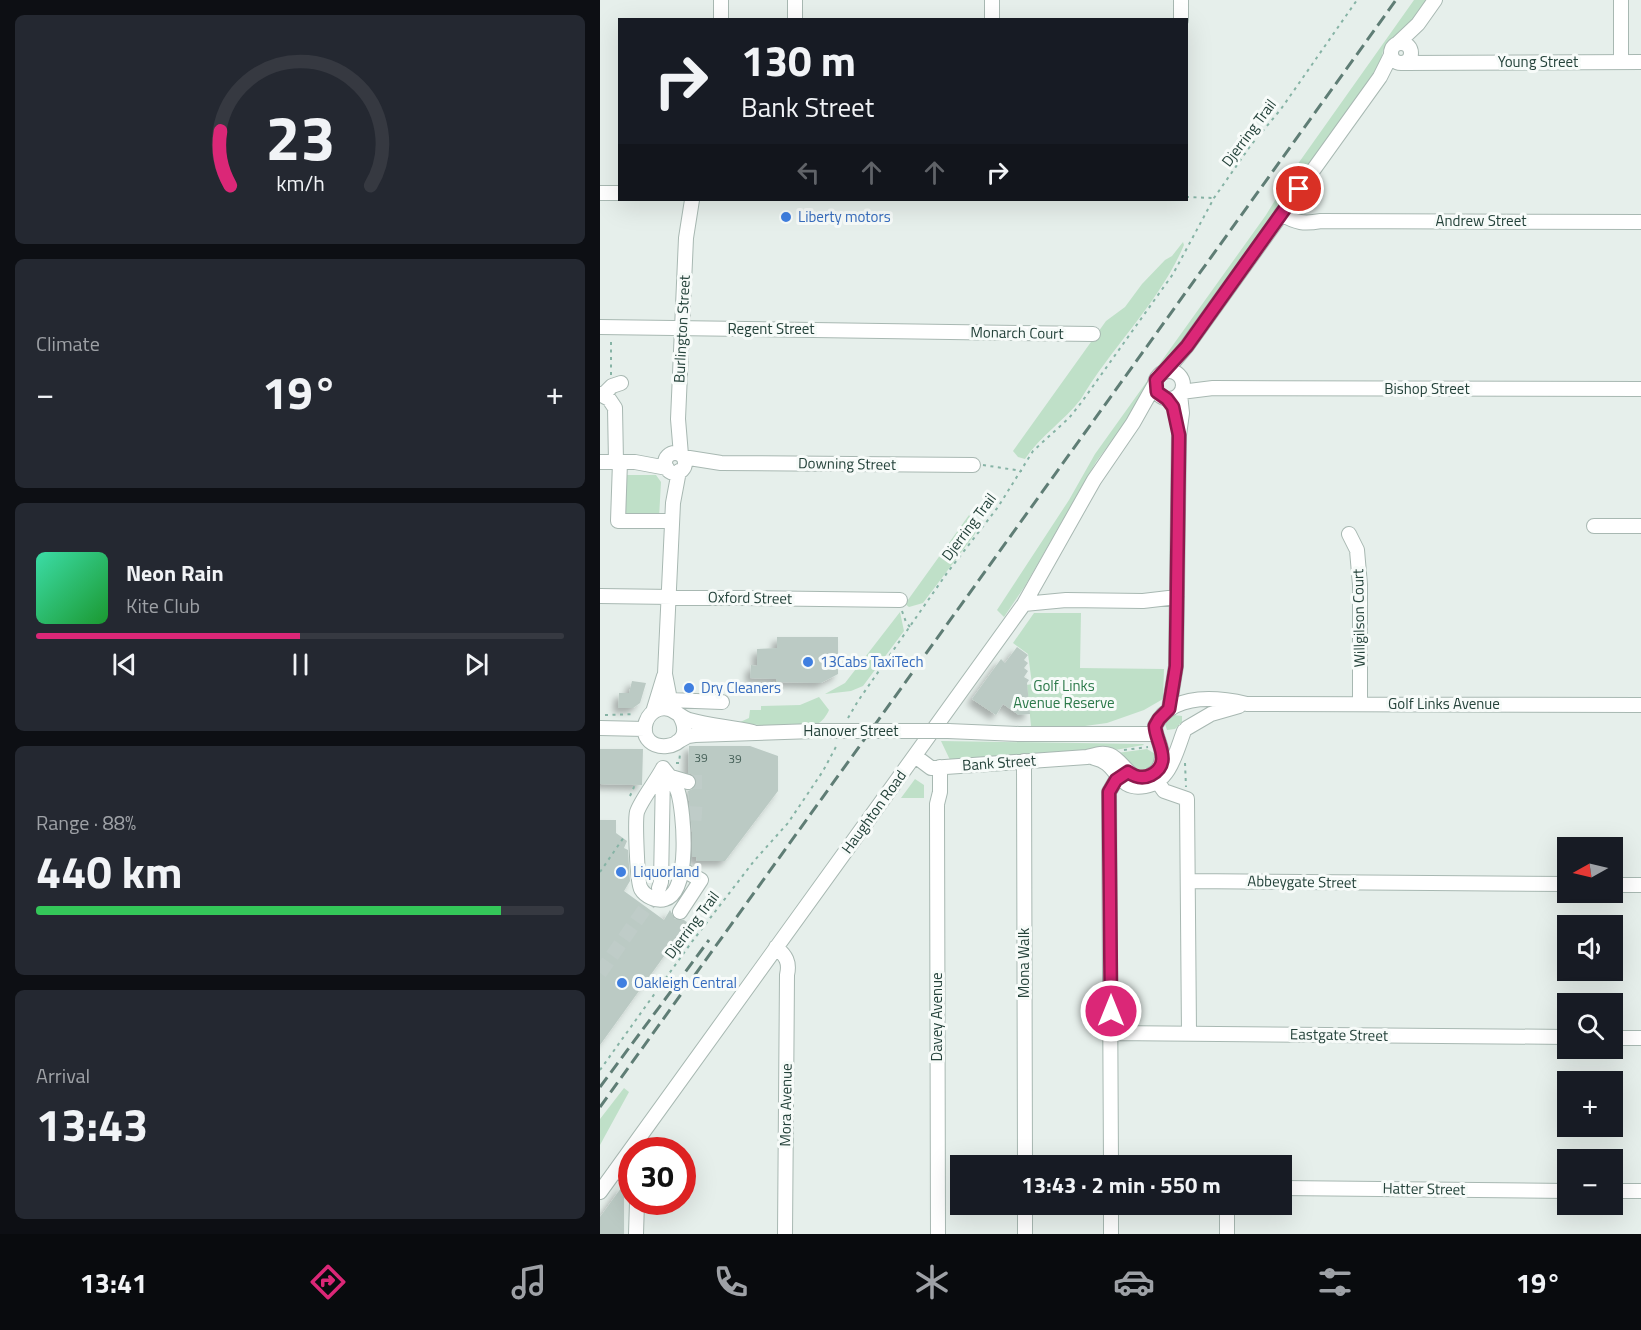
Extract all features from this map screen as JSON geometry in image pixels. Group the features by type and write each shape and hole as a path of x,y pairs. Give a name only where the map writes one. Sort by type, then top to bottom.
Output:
{"street":[{"path":"721,18 722,0"},
{"path":"795,0 795,18"},
{"path":"992,0 992,18"},
{"path":"1180,18 1181,0"},
{"path":"1165,372 1187,346 1380,77 1402,55 1418,24 1435,0"},
{"path":"1621,62 1622,0"},
{"name":"Young Street","path":"1402,55 1434,62 1641,62"},
{"path":"600,192 618,193"},
{"name":"Burlington Street","path":"683,201 686,238"},
{"name":"Burlington Street","path":"674,709 665,674 686,238 692,201"},
{"name":"Andrew Street","path":"1284,211 1321,221 1641,222"},
{"name":"Regent Street","path":"605,327 941,332"},
{"name":"Monarch Court","path":"941,332 1093,334"},
{"path":"1169,709 1176,666 1179,435 1182,410 1176,390 1187,346"},
{"name":"Bishop Street","path":"1165,372 1173,371 1176,390 1213,388 1641,389"},
{"name":"Haughton Road","path":"644,1137 772,952 1024,604 1094,480 1133,423 1158,377 1165,372"},
{"path":"1155,384 1157,392 1176,390"},
{"path":"609,390 615,408 618,520 672,521"},
{"name":"Haughton Road","path":"1133,423 1176,390"},
{"name":"Downing Street","path":"600,462 973,465"},
{"path":"1594,526 1641,526"},
{"name":"Willgilson Court","path":"1349,534 1357,550 1360,576 1360,704"},
{"path":"1032,591 1065,600"},
{"name":"Oxford Street","path":"600,596 900,600"},
{"path":"1024,604 1065,600 1177,602"},
{"path":"1111,1155 1109,792 1126,777 1140,787 1169,770 1186,730 1190,713 1184,703 1176,666"},
{"name":"Burlington Street","path":"653,712 658,689 665,674"},
{"name":"Golf Links Avenue","path":"1184,703 1228,700 1247,704 1641,705"},
{"path":"674,709 683,721 684,732 673,745 657,746 649,739 645,729 646,722 653,712 659,709 722,702"},
{"path":"1155,778 1162,761 1161,746 1155,726 1175,704 1184,703"},
{"name":"Golf Links Avenue","path":"1186,730 1211,714 1247,704"},
{"name":"Hanover Street","path":"674,709 689,720 753,732"},
{"path":"1086,735 1159,719"},
{"path":"600,728 645,729"},
{"path":"1086,735 1141,733 1173,737 1186,730"},
{"name":"Hanover Street","path":"677,742 688,736 753,732 948,731 1086,735"},
{"path":"659,888 667,773 663,747"},
{"path":"915,756 936,767"},
{"name":"Bank Street","path":"936,767 1087,757 1106,762 1126,777"},
{"name":"Mona Walk","path":"1023,761 1025,1155"},
{"name":"Davey Avenue","path":"936,767 940,792 937,799 938,1234"},
{"path":"667,773 688,782"},
{"path":"667,773 686,813 683,870 673,893 664,900 650,897 640,889 638,812 667,773"},
{"path":"1155,778 1164,791 1187,799 1186,865 1189,880 1190,1033"},
{"path":"680,912 701,880 683,870"},
{"name":"Abbeygate Street","path":"1189,880 1557,884"},
{"path":"1623,885 1641,885"},
{"name":"Mora Avenue","path":"772,952 787,975 785,1234"},
{"name":"Eastgate Street","path":"1111,1033 1557,1037"},
{"path":"1623,1038 1641,1038"},
{"name":"Haughton Road","path":"600,1192 618,1168"},
{"name":"Hatter Street","path":"1292,1188 1557,1191"},
{"path":"1623,1191 1641,1191"},
{"path":"636,1234 637,1215"},
{"path":"1025,1215 1025,1234"},
{"path":"1111,1215 1111,1234"},
{"path":"1227,1215 1227,1234"}],"path":[{"name":"Djerring Trail","path":"844,724 858,700 947,573 998,507 1033,451 1069,418 1081,403 1166,284 1214,198 1251,145 1299,84 1357,0"},
{"path":"1188,197 1214,198"},
{"path":"605,327 609,390"},
{"path":"973,465 1022,471"},
{"path":"900,600 904,619 910,627"},
{"path":"608,714 626,715"},
{"name":"Djerring Trail","path":"600,1070 691,943 754,861 788,823 824,771 838,740"},
{"path":"1117,751 1148,747"},
{"path":"1182,757 1186,771 1187,799"},
{"path":"600,872 624,838"}],"green space":[{"path":"1414,0 1429,0 1405,34 1395,39 1383,51 1379,70 1166,366 1156,373 1150,389 1096,462 1025,586 1004,617 997,610 1069,500 1095,454 1266,215 1295,168"},
{"path":"1183,242 1184,245 1162,285 1081,399 1025,459 1018,457 1013,451 1106,321 1125,307 1142,284 1165,260 1172,256"},
{"path":"624,475 656,475 661,482 659,518 622,517"},
{"path":"969,515 977,526 975,534 923,603 909,607 905,604"},
{"path":"900,612 904,631 863,686 851,691 825,694 845,683"},
{"name":"Golf Links Avenue Reserve","path":"1034,613 1081,613 1080,668 1164,669 1163,699 1144,710 1107,723 1085,726 1031,726 1027,685 1032,684 1028,654 1013,643"},
{"path":"819,697 829,710 817,724 766,726 738,723 749,718 750,710 761,710 761,706 800,705"},
{"path":"1174,715 1182,716 1182,722 1175,729 1167,730 1165,724"},
{"path":"941,741 1144,745 1115,750 950,760"},
{"path":"1147,749 1158,758 1149,771 1138,773 1117,753"},
{"path":"915,779 924,785 924,798 901,798"},
{"path":"624,1088 629,1092 600,1145 600,1119"}],"building":[{"path":"777,637 838,637 838,674 821,683 776,682 776,679 750,678 751,665 757,666 757,649 777,648"},
{"path":"1017,647 1028,655 1024,660 1028,663 1024,668 1028,671 1024,677 1029,680 1027,683 1030,714 1019,715 1003,704 996,715 972,699 1001,659 1005,663"},
{"path":"632,681 646,683 640,703 633,708 618,708 619,693 629,693"},
{"path":"689,746 750,746 778,756 778,791 725,861 697,861 696,857 692,857 688,791 695,788 697,780 694,775 688,773"},
{"path":"600,749 643,749 642,785 600,784"},
{"name":"Oakleigh Central","path":"600,820 616,820 616,833 627,841 624,848 628,850 630,881 624,891 664,920 670,910 675,919 688,923 600,1045"},
{"path":"618,1192 618,1215 624,1215 624,1234 600,1234 600,1217"}],"tunnel":[{"path":"688,782 703,782"},
{"path":"688,813 703,814"},
{"path":"600,973 658,890"}],"railway":[{"path":"600,1107 1396,0"},
{"path":"600,1087 709,940"}],"place":[{"name":"Liberty motors","path":"786,217"},
{"name":"13Cabs TaxiTech","path":"808,662"},
{"name":"Dry Cleaners","path":"689,688"},
{"name":"Liquorland","path":"621,872"},
{"name":"Oakleigh Central","path":"622,983"}],"route":[{"path":"1111,1011 1109,792 1116,780 1128,772 1136,777 1149,776 1160,767 1162,753 1155,726 1169,709 1176,666 1179,435 1173,407 1157,392 1155,384 1158,377 1187,346 1299,189"}]}
